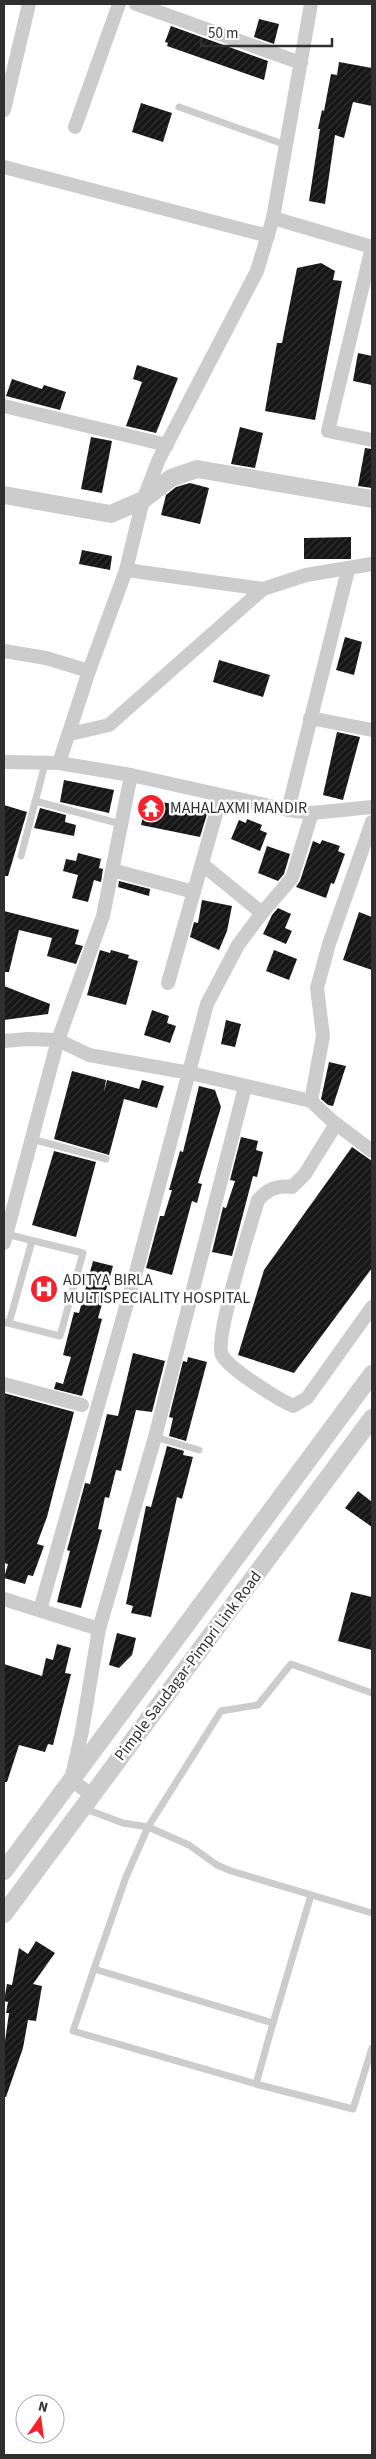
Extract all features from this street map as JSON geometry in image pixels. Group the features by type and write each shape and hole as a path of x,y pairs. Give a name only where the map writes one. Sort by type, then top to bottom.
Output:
{"street":[{"path":"4,110 29,4"},
{"path":"75,127 119,4"},
{"path":"136,4 300,63"},
{"path":"52,763 70,734 89,671 126,570 143,500 167,445 257,271 273,218 311,4"},
{"path":"4,167 268,236"},
{"path":"273,218 372,247 328,431 372,440"},
{"path":"4,406 167,445"},
{"path":"4,495 111,514 143,500 171,478 197,469 372,500"},
{"path":"70,734 109,725 263,589 306,575 348,570 372,564"},
{"path":"126,570 263,589"},
{"path":"288,810 348,570"},
{"path":"4,651 46,658 89,671"},
{"path":"310,718 372,730"},
{"path":"4,762 52,763 131,775 288,810 312,813 372,806"},
{"path":"5,1239 58,1040 103,916 131,775"},
{"path":"168,983 222,796"},
{"path":"40,1610 190,1073 207,1004 238,945 292,878 312,813"},
{"path":"311,1101 323,1036 317,988 328,944 372,822"},
{"path":"202,864 262,913"},
{"path":"112,870 194,892"},
{"path":"4,1041 28,1039 58,1040 89,1055 190,1073 311,1101 336,1124 372,1151"},
{"path":"87,1802 71,1780 85,1714 99,1629 155,1437 245,1087"},
{"path":"336,1124 305,1174 292,1187 282,1186 267,1190 258,1200 225,1316 220,1340 222,1356 235,1369 270,1394 293,1406 307,1398 372,1307"},
{"name":"Pimple Saudagar-Pimpri Link Road","path":"4,1871 372,1374"},
{"path":"4,1384 82,1405"},
{"name":"Pimple Saudagar-Pimpri Link Road","path":"4,1914 372,1418"},
{"path":"4,1599 99,1629"}],"lane":[{"path":"179,107 286,145"},
{"path":"20,856 35,801 52,763"},
{"path":"35,801 121,824"},
{"path":"32,1139 106,1160"},
{"path":"5,1239 32,1241 82,1253 60,1336 6,1322 32,1241"},
{"path":"155,1437 199,1450"},
{"path":"372,1693 291,1664 258,1705 221,1712 148,1827 126,1876 73,2030 256,2084 353,2110 372,2048"},
{"path":"87,1802 123,1823 148,1827 189,1845 217,1865 231,1871 372,1913"},
{"path":"256,2084 311,1895"},
{"path":"94,1969 273,2023"}],"building":[{"path":"259,19 279,24 274,44 254,37"},
{"path":"171,26 268,61 264,80 167,46 168,43 165,42"},
{"path":"339,62 372,68 372,106 353,102 344,138 335,135 325,204 309,201 322,110 324,111 331,74 337,75"},
{"path":"141,103 172,113 163,142 132,132"},
{"path":"321,263 335,271 333,280 342,281 315,420 265,411 277,343 282,343 297,268"},
{"path":"358,353 372,356 372,385 353,381"},
{"path":"137,365 178,378 156,433 126,426 142,382 133,379"},
{"path":"12,379 42,389 44,385 66,392 60,410 6,396"},
{"path":"240,427 263,433 255,468 231,464"},
{"path":"91,437 112,441 102,493 81,489"},
{"path":"365,448 372,449 372,488 358,486"},
{"path":"190,483 209,488 200,524 161,515 166,495 176,487"},
{"path":"351,537 351,559 304,559 304,538"},
{"path":"82,550 112,556 110,570 79,564"},
{"path":"345,637 362,642 354,675 336,670"},
{"path":"219,660 270,675 263,697 213,682"},
{"path":"337,732 360,737 343,800 323,795"},
{"path":"64,780 114,790 109,813 60,802"},
{"path":"147,799 208,811 200,837 141,825"},
{"path":"4,805 27,812 8,876 4,876"},
{"path":"40,808 66,815 65,822 76,825 74,836 34,828"},
{"path":"247,819 262,825 260,830 267,833 260,851 231,839 239,820 246,823"},
{"path":"322,840 340,846 338,851 345,854 334,884 331,883 326,898 296,887 300,881 313,841 320,844"},
{"path":"267,846 290,854 284,874 278,881 258,873"},
{"path":"78,853 101,859 99,868 103,869 101,882 94,880 88,902 72,898 78,875 63,871 66,859 76,861"},
{"path":"119,881 150,889 149,896 118,887"},
{"path":"202,900 232,906 227,931 219,950 190,937 194,922 198,923"},
{"path":"278,908 291,914 285,928 292,931 286,944 263,934 272,915"},
{"path":"4,911 79,930 75,944 83,946 76,964 47,956 52,938 19,930 9,972 4,972"},
{"path":"359,912 372,917 372,970 343,960"},
{"path":"100,950 110,953 111,950 129,955 128,958 138,961 126,1005 87,995"},
{"path":"274,950 297,959 289,980 266,971"},
{"path":"4,986 50,1004 48,1014 4,1020"},
{"path":"152,1010 169,1016 167,1023 176,1026 170,1043 144,1035"},
{"path":"226,1020 241,1024 235,1047 221,1044"},
{"path":"329,1062 346,1066 333,1106 328,1105 321,1099"},
{"path":"72,1071 106,1080 104,1092 107,1080 139,1089 142,1080 164,1086 157,1108 124,1099 109,1155 54,1139"},
{"path":"199,1086 215,1090 221,1107 198,1183 202,1184 197,1203 192,1201 172,1275 146,1268 160,1216 164,1216 172,1190 169,1190 180,1151 183,1152"},
{"path":"241,1137 258,1141 256,1150 263,1152 257,1177 253,1176 232,1256 212,1252 223,1207 226,1208 235,1181 230,1180"},
{"path":"352,1147 372,1161 372,1268 294,1373 238,1355 264,1270"},
{"path":"54,1151 96,1162 76,1237 32,1225"},
{"path":"93,1261 113,1266 98,1318 102,1319 82,1396 54,1389 56,1382 63,1384 71,1357 63,1355 74,1312 79,1313"},
{"path":"133,1353 165,1361 152,1412 136,1410 121,1471 116,1470 109,1498 105,1497 98,1529 102,1530 81,1608 57,1602 70,1551 67,1550 85,1483 90,1484 107,1414 118,1416"},
{"path":"188,1357 207,1362 186,1441 169,1436 173,1418 169,1417 183,1361 187,1362"},
{"path":"4,1393 74,1412 47,1517 37,1544 44,1546 33,1576 28,1575 25,1584 4,1578 8,1564 4,1563"},
{"path":"167,1446 184,1451 183,1455 193,1457 182,1499 177,1497 151,1617 131,1613 133,1606 126,1604 146,1506 151,1507"},
{"path":"358,1491 372,1502 372,1527 345,1508"},
{"path":"351,1592 372,1597 372,1650 338,1641"},
{"path":"117,1633 136,1638 132,1655 119,1668 109,1665"},
{"path":"57,1644 71,1648 65,1673 71,1674 53,1745 48,1744 45,1752 19,1745 7,1782 4,1782 4,1664 42,1676 46,1658 53,1660"},
{"path":"36,1941 55,1953 33,1984 42,1986 36,2021 28,2020 23,2048 6,2097 4,2097 4,2048 9,2013 6,2013 8,2002 4,2001 7,1984 12,1985 19,1948 28,1954"}],"place":[{"name":"MAHALAXMI MANDIR","path":"151,808"},
{"name":"ADITYA BIRLA MULTISPECIALITY HOSPITAL","path":"44,1289"}]}
